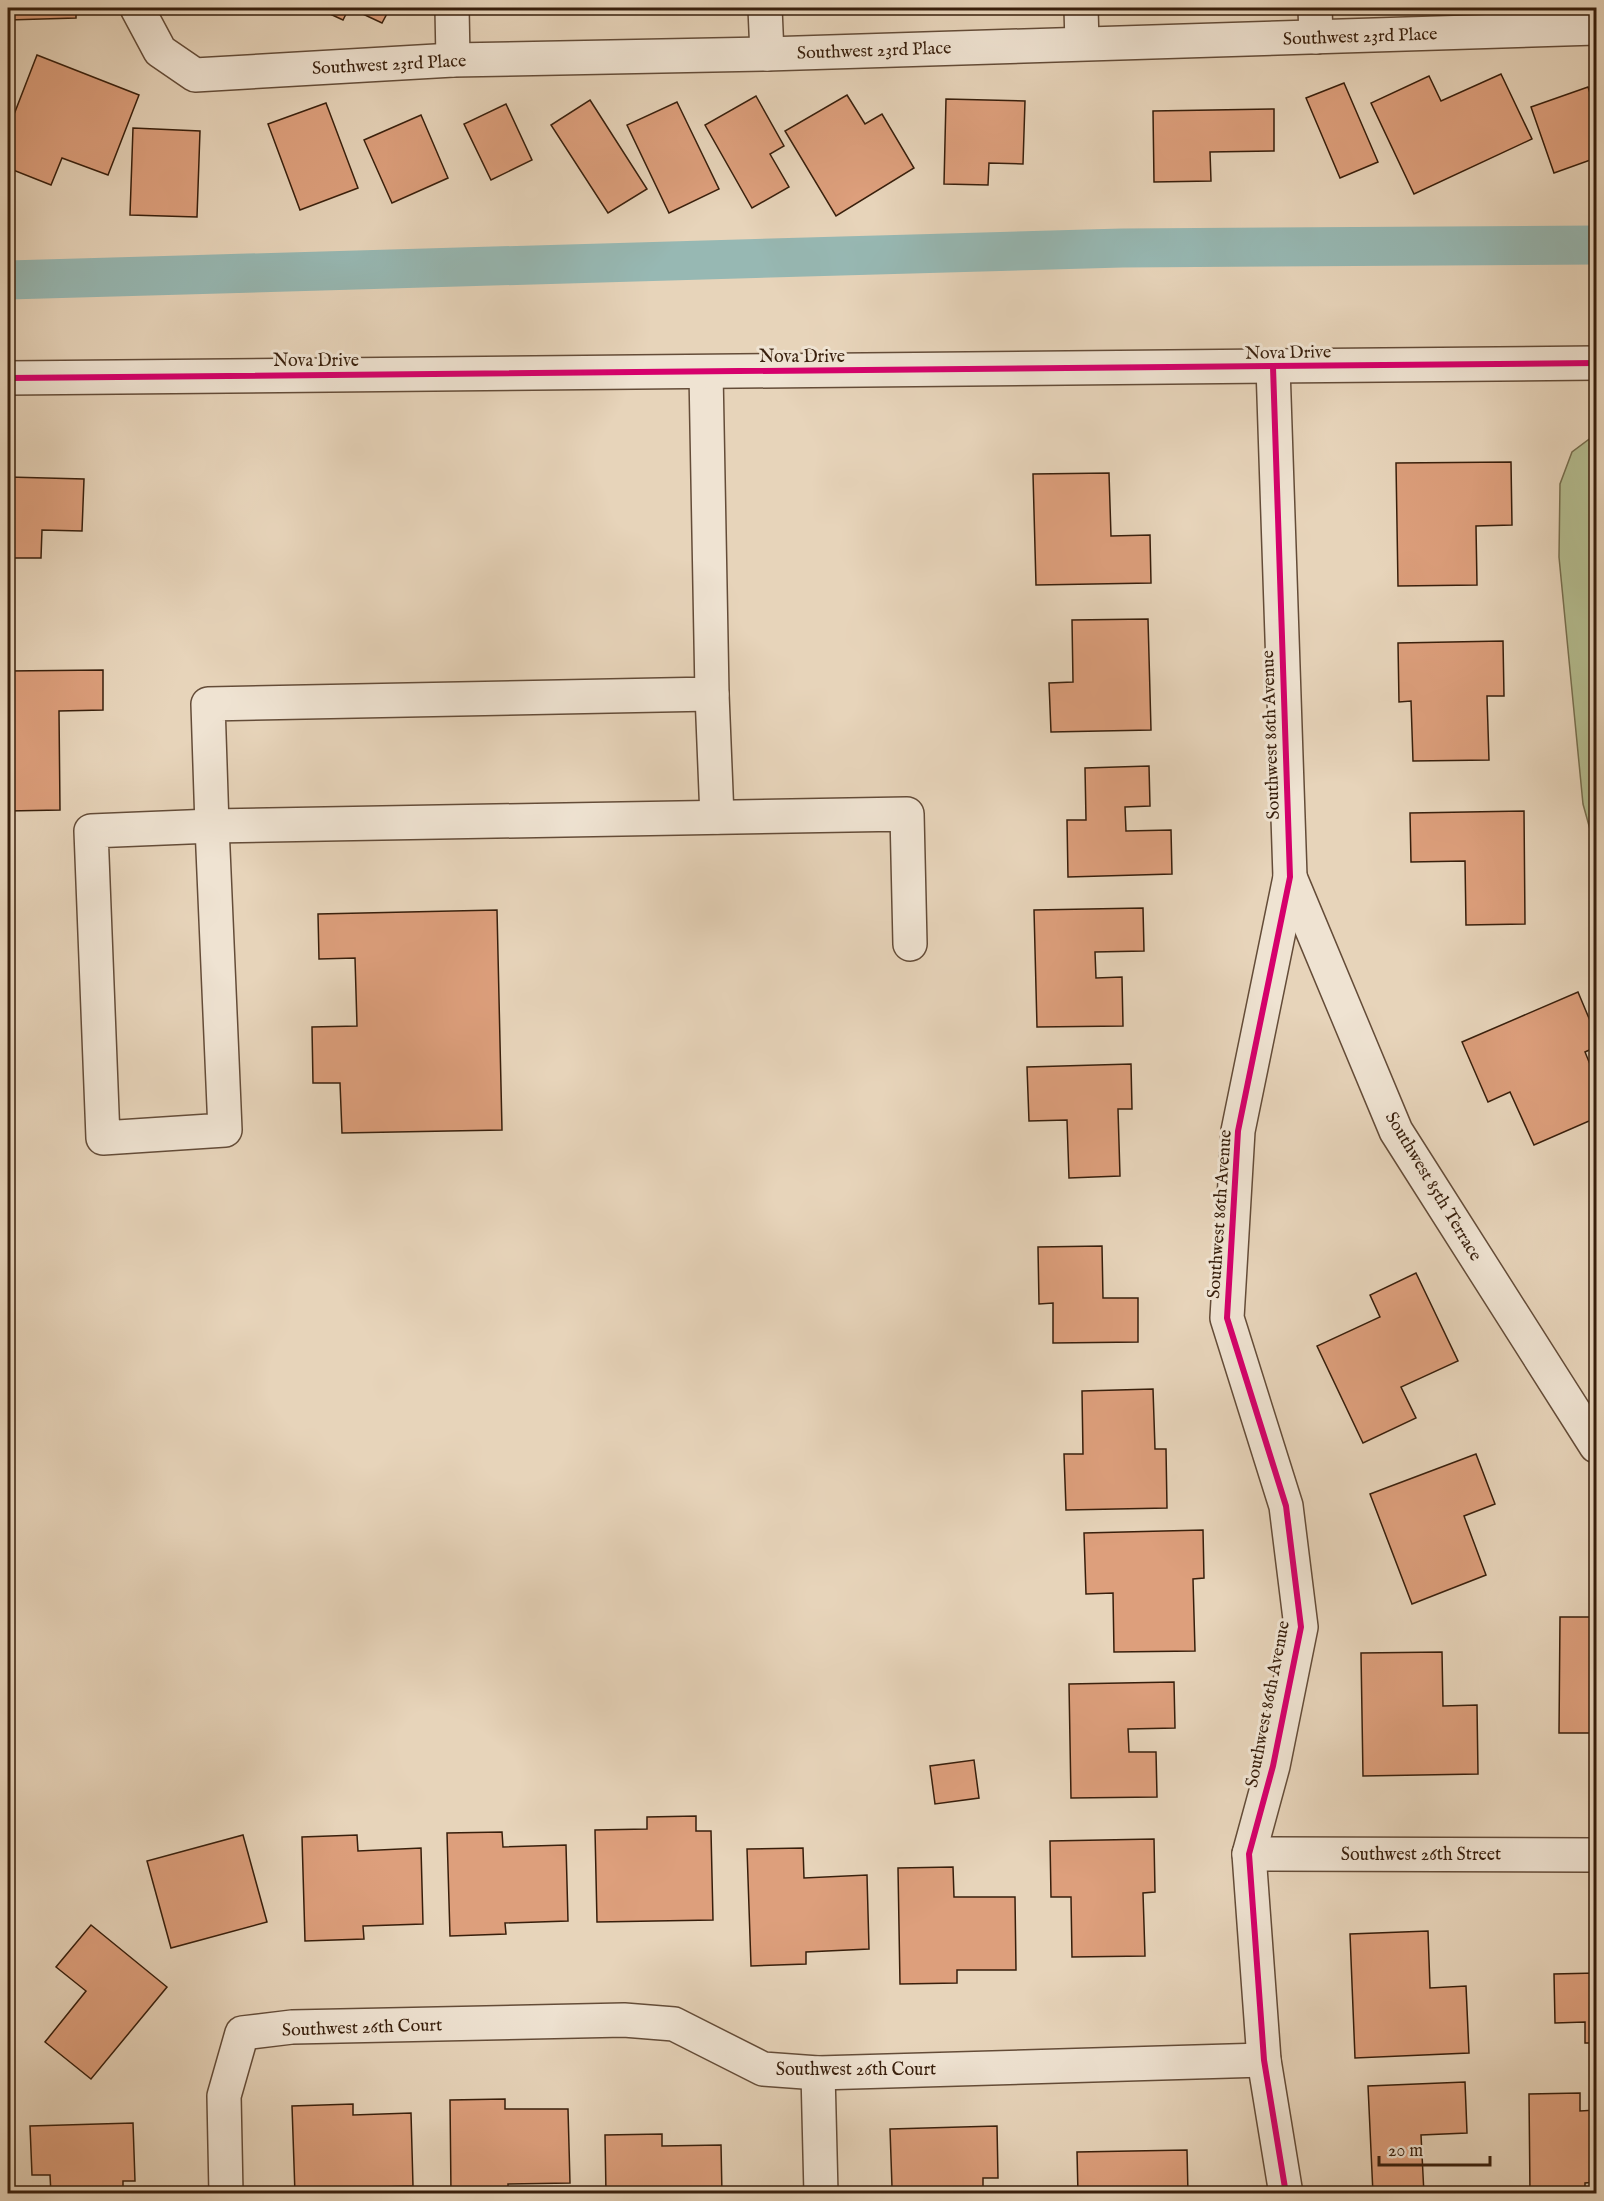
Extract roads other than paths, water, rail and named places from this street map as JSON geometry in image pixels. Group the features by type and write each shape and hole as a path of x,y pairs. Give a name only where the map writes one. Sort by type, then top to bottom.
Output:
{"street":[{"name":"Southwest 23rd Place","path":"137,8 160,51 195,75 453,60 767,54 1082,43 1315,22 1596,28"},
{"path":"452,8 453,60"},
{"path":"765,8 767,54"},
{"path":"1081,8 1082,43"},
{"name":"Nova Drive","path":"8,378 1596,363"},
{"name":"Southwest 86th Avenue","path":"1273,367 1290,877 1239,1131 1227,1318 1286,1506 1301,1627 1273,1766 1249,1854 1264,2060 1286,2193"},
{"path":"706,372 712,694 717,818"},
{"path":"712,694 208,704 212,826 225,1130 102,1138 91,831 212,826 907,814 910,944"},
{"name":"Southwest 85th Terrace","path":"1290,877 1396,1131 1596,1446"},
{"name":"Southwest 26th Street","path":"1249,1854 1593,1855"},
{"name":"Southwest 26th Court","path":"226,2193 224,2096 242,2033 292,2027 624,2020 674,2024 762,2069 818,2073 1264,2060"},
{"path":"818,2073 821,2193"}],"waterway":[{"path":"8,280 1122,248 1596,245"}]}
